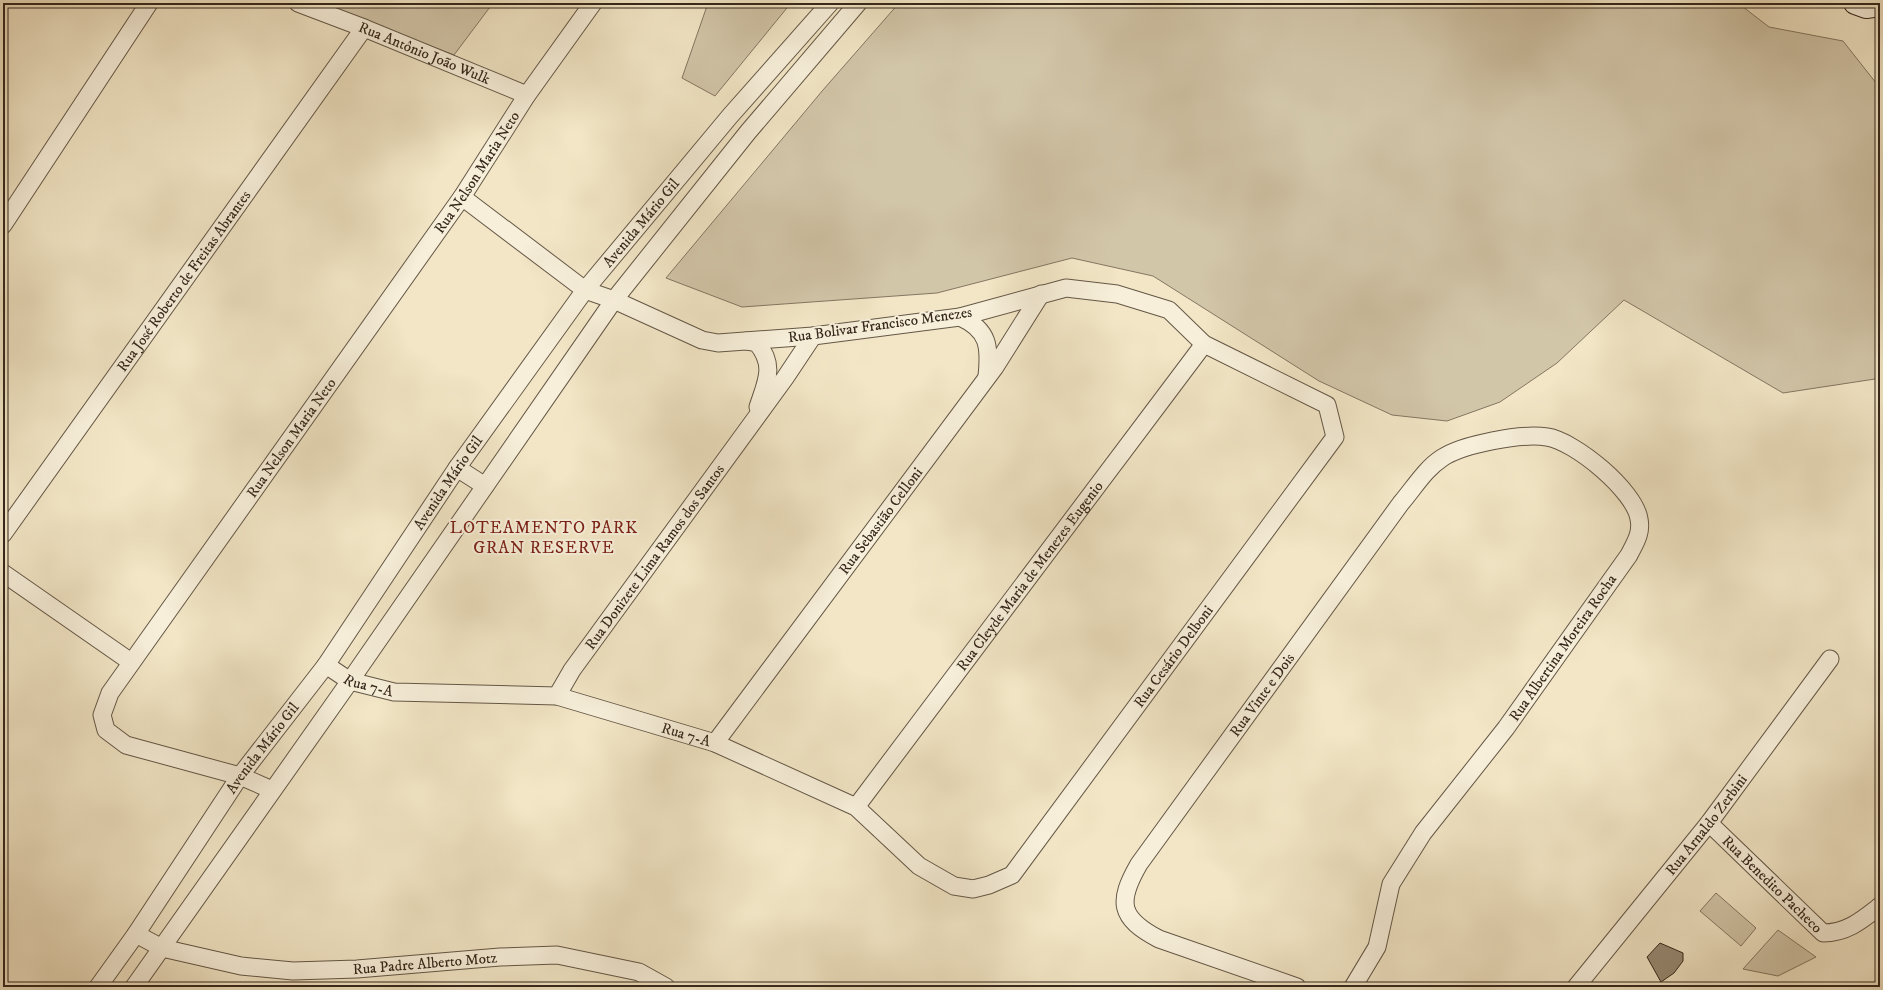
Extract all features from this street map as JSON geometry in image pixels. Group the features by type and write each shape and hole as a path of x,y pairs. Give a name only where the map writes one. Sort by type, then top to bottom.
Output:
{"street":[{"path":"3,225 149,3"},
{"name":"Rua Antônio João Wulk","path":"298,3 364,28 527,95"},
{"name":"Rua Nelson Maria Neto","path":"272,790 240,776 126,745 106,730 102,715 110,693 462,197 527,95 592,3"},
{"name":"Avenida Mário Gil","path":"98,987 136,934 240,776 326,665 457,468 585,290 730,116 830,3"},
{"name":"Avenida Mário Gil","path":"134,987 350,681 614,300 748,132 858,3"},
{"name":"Rua José Roberto de Freitas Abrantes","path":"3,534 364,28"},
{"path":"730,116 748,132"},
{"name":"Rua Bolivar Francisco Menezes","path":"462,197 585,290 614,300 702,340 718,343 812,336 960,317 1066,288 1117,294 1139,300 1169,310 1204,344 1327,405 1334,437"},
{"name":"Rua Sebastião Celloni","path":"715,743 987,378 1041,294"},
{"path":"960,317 977,327 981,331 987,343 989,355 987,378"},
{"name":"Rua Donizete Lima Ramos dos Santos","path":"557,696 572,670 755,419 812,336"},
{"path":"746,341 757,343 765,352 769,365 755,419"},
{"name":"Rua Cleyde Maria de Menezes Eugenio","path":"856,808 1204,344"},
{"name":"Rua Albertina Moreira Rocha","path":"1353,987 1376,947 1391,884 1423,833 1506,728 1629,555 1638,538 1640,527 1638,512 1628,497 1605,472 1585,454 1562,441 1548,437 1529,436 1497,441 1456,451 1431,466"},
{"name":"Rua Cesário Delboni","path":"1012,876 1334,437"},
{"name":"Rua Vinte e Dois","path":"1297,987 1159,939 1141,930 1129,918 1124,902 1125,893 1129,880 1138,864 1401,503 1431,466"},
{"path":"457,468 485,486"},
{"path":"3,573 132,662"},
{"name":"Rua Arnaldo Zerbini","path":"1576,987 1709,823 1830,659"},
{"name":"Rua 7-A","path":"326,665 350,681 394,692 557,696 715,743 856,808 919,866 954,886 973,889 989,885 1012,876"},
{"name":"Rua Benedito Pacheco","path":"1709,823 1823,933 1835,933 1847,929 1860,922 1880,906"},
{"name":"Rua Padre Alberto Motz","path":"136,934 162,948 241,966 293,971 357,969 500,957 557,955 639,972 666,987"}],"shaded area":[{"path":"319,3 493,3 454,55"},
{"path":"708,3 791,3 715,96 682,78"},
{"path":"899,3 1738,3 1769,27 1843,41 1880,88 1880,356 1875,379 1783,393 1624,300 1557,363 1500,402 1447,421 1392,415 1319,381 1153,276 1072,258 937,293 742,307 666,278 823,90"},
{"path":"1716,893 1756,928 1741,946 1700,911"},
{"path":"1778,930 1816,957 1778,976 1743,969"}],"building":[{"path":"1660,943 1683,953 1683,961 1674,973 1661,982 1647,957"}],"district":[{"name":"LOTEAMENTO PARK GRAN RESERVE","path":"544,538"}]}
